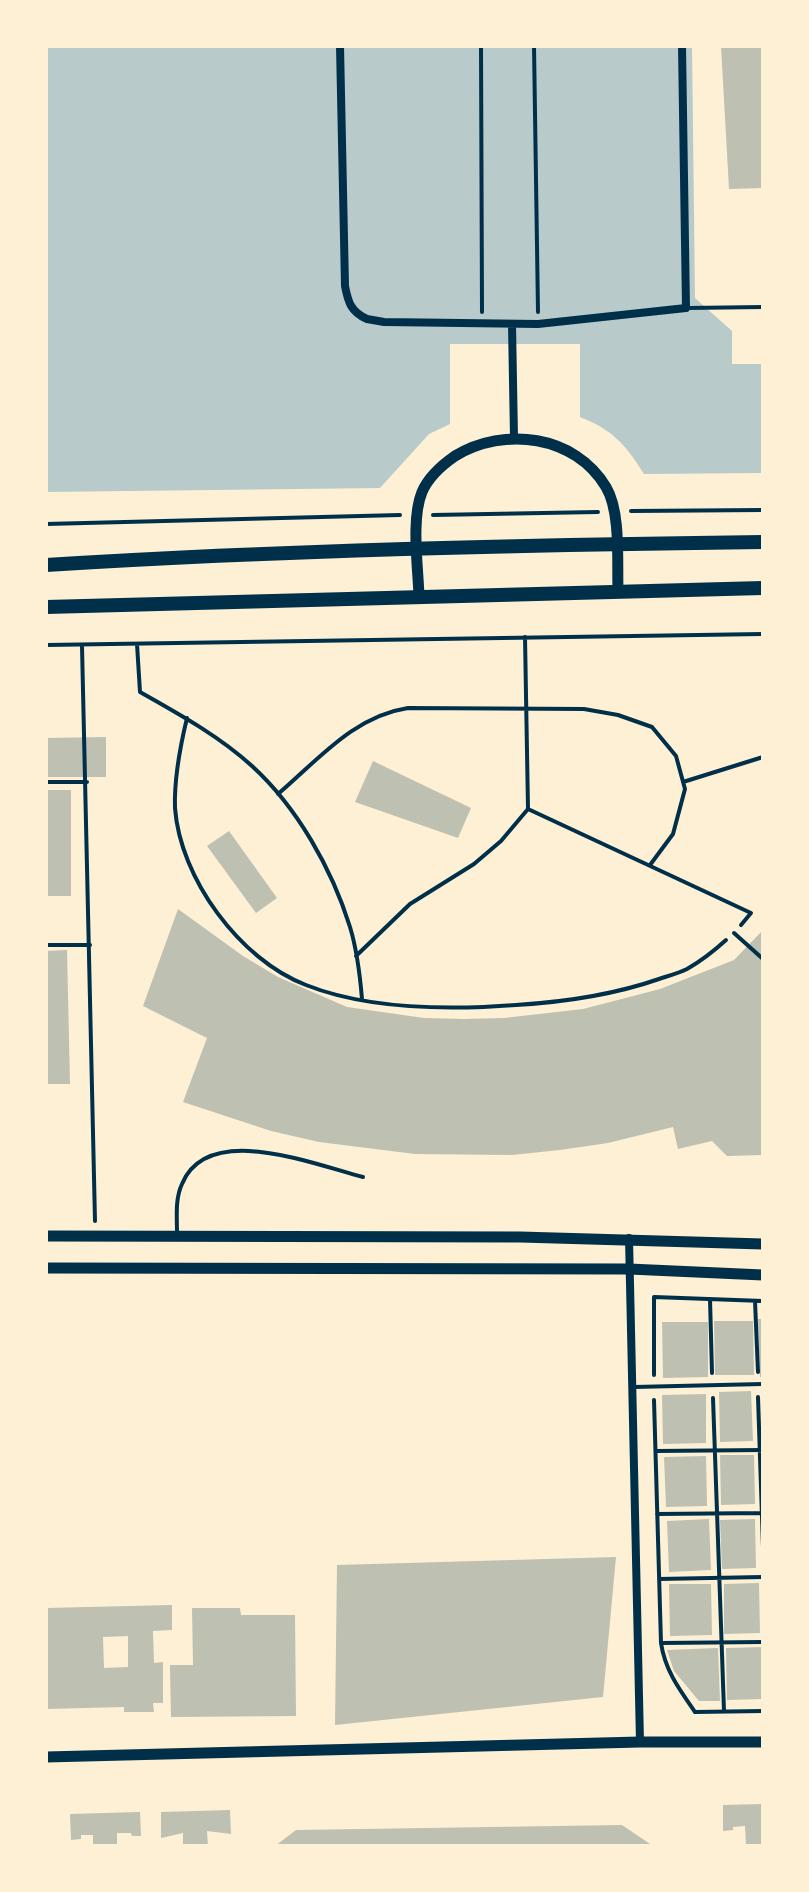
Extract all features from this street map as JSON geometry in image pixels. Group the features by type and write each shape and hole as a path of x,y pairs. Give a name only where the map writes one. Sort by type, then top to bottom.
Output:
{"main road":[{"path":"46,565 189,556 418,548 763,542"},
{"path":"46,607 763,588"}],"street":[{"path":"340,46 345,286 349,303 356,314 375,321 483,325 538,324 686,308 682,46"},
{"path":"512,324 514,438"},
{"path":"419,596 420,499 424,487 435,473 466,450 496,440 514,438 556,446 580,459 596,473 607,489 612,502 618,590"},
{"path":"46,1236 629,1238 763,1244"},
{"path":"629,1238 640,1742"},
{"path":"46,1268 629,1269 763,1275"},
{"path":"46,1757 640,1742 763,1742"}],"lane":[{"path":"686,308 763,307"},
{"path":"734,933 763,959"},
{"path":"177,1235 177,1201 181,1186 188,1172 199,1161 215,1153 255,1150 363,1177"},
{"path":"632,1387 760,1384"}],"path":[{"path":"481,46 483,325"},
{"path":"534,46 538,324"},
{"path":"631,511 763,510"},
{"path":"433,515 598,512"},
{"path":"46,524 400,515"},
{"path":"46,645 763,634"},
{"path":"356,956 410,904 474,864 501,841 528,809 525,637"},
{"path":"137,644 140,692 187,718 253,767 278,794 307,835 351,927 362,1000"},
{"path":"82,645 95,1236"},
{"path":"278,794 352,729 388,711 408,708 584,709 618,715 652,727 676,756 685,789 673,834 650,865"},
{"path":"187,718 180,747 175,808 180,838 193,873 214,908 238,937 269,965 306,985 362,1000 417,1006 478,1008 552,1003 626,990 687,969 734,933 751,913 528,809"},
{"path":"683,782 763,757"},
{"path":"46,782 87,782"},
{"path":"46,945 90,945"},
{"path":"763,1301 654,1297 663,1662 695,1712 763,1711"},
{"path":"710,1299 724,1711"},
{"path":"755,1300 763,1547"},
{"path":"656,1451 762,1450"},
{"path":"657,1514 762,1513"},
{"path":"659,1579 763,1577"},
{"path":"661,1643 763,1642"}],"shaded area":[{"path":"46,46 692,46 695,298 732,331 732,364 763,364 763,473 644,474 618,440 580,417 580,344 450,344 450,424 429,434 380,488 46,492"}],"building":[{"path":"721,46 761,46 763,188 729,189"},
{"path":"106,737 106,777 46,777 46,738"},
{"path":"373,761 471,808 458,838 355,802"},
{"path":"46,790 71,790 71,896 46,896"},
{"path":"229,831 277,898 256,913 207,846"},
{"path":"178,909 278,977 347,1007 424,1018 504,1018 583,1009 660,989 734,960 763,930 763,1155 727,1156 712,1141 678,1149 673,1127 608,1143 560,1150 512,1155 415,1154 319,1142 271,1131 183,1102 207,1038 143,1006"},
{"path":"67,950 70,1084 46,1084 46,951"},
{"path":"758,1319 763,1319 763,1377 760,1377"},
{"path":"714,1321 753,1321 754,1375 715,1375"},
{"path":"662,1322 708,1322 708,1377 663,1378"},
{"path":"751,1391 753,1441 720,1442 719,1392"},
{"path":"706,1394 706,1443 663,1444 662,1395"},
{"path":"720,1455 754,1455 755,1504 721,1505"},
{"path":"706,1456 707,1506 666,1507 664,1457"},
{"path":"709,1519 711,1570 669,1572 667,1521"},
{"path":"755,1519 756,1568 722,1569 720,1520"},
{"path":"616,1557 603,1697 335,1725 337,1565"},
{"path":"759,1583 760,1633 724,1634 724,1584"},
{"path":"669,1584 711,1584 712,1635 670,1636"},
{"path":"172,1605 172,1630 153,1631 154,1663 163,1662 163,1703 153,1703 154,1712 124,1712 124,1707 46,1709 46,1608","holes":["128,1636 128,1667 104,1668 103,1637"]},
{"path":"192,1608 240,1608 241,1615 295,1615 296,1716 171,1717 170,1665 193,1665"},
{"path":"763,1647 763,1699 727,1700 726,1648"},
{"path":"718,1648 720,1701 699,1701 674,1671 667,1650"},
{"path":"763,1804 763,1846 746,1846 745,1826 723,1831 723,1805"},
{"path":"230,1810 231,1834 207,1831 208,1846 183,1846 183,1833 161,1838 161,1812"},
{"path":"140,1812 141,1836 117,1833 117,1846 93,1846 93,1835 81,1835 81,1839 71,1840 70,1814"},
{"path":"622,1825 653,1846 275,1846 296,1830"}]}
